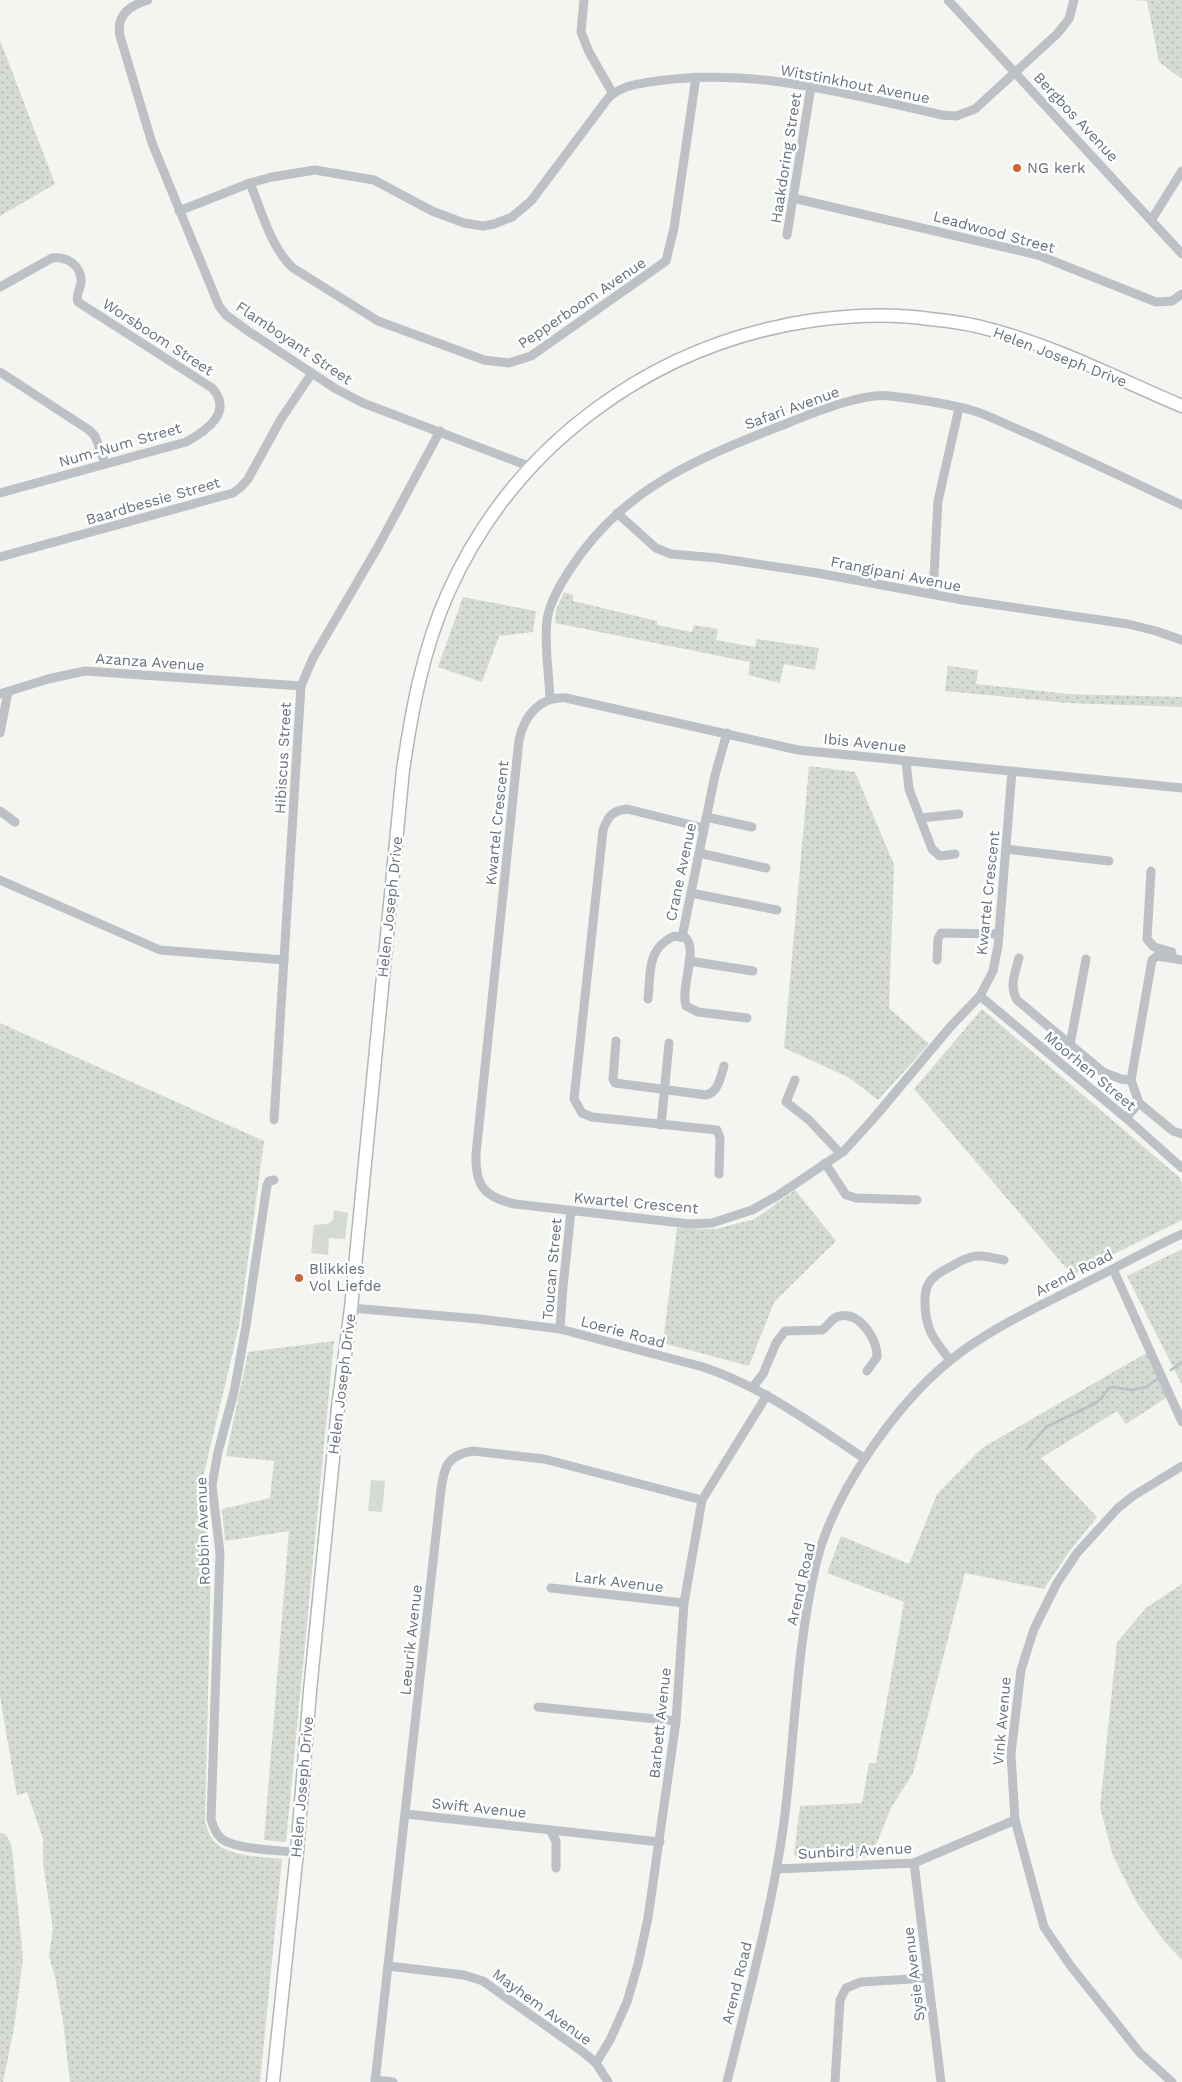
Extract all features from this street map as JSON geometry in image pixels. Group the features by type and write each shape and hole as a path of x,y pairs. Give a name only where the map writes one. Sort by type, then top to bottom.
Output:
{"street":[{"name":"Flamboyant Street","path":"148,0 134,5 121,17 119,26 120,36 145,124 219,306 236,323 336,389 363,404 440,431 531,467"},
{"path":"584,0 581,32 589,52 613,94"},
{"name":"Bergbos Avenue","path":"948,0 1152,219 1182,254"},
{"name":"Witstinkhout Avenue","path":"179,211 250,184 302,171 315,170 338,173 382,184 432,211 464,223 484,226 494,224 512,218 531,201 613,94 627,87 643,83 696,77 733,78 811,87 942,115 956,116 975,109 1016,73 1063,27 1069,19 1074,0"},
{"name":"Pepperboom Avenue","path":"250,184 278,249 284,260 293,268 378,321 484,360 509,363 531,356 666,261 674,228 696,77"},
{"name":"Haakdoring Street","path":"788,234 811,87"},
{"path":"1152,219 1182,171"},
{"name":"Leadwood Street","path":"793,198 1038,254 1156,302 1172,300 1182,294"},
{"name":"Worsboom Street","path":"0,287 46,261 64,258 74,265 80,275 81,282 76,298 82,305 212,388 218,395"},
{"name":"Helen Joseph Drive","path":"274,2082 297,1852 310,1691 338,1408 351,1308 403,770 415,698 424,659 435,623 462,563 491,518 531,467 583,418 619,392 668,364 709,347 754,332 790,324 863,316 894,316 928,318 993,330 1050,350 1182,406"},
{"path":"0,372 90,430 95,436 105,463"},
{"name":"Baardbessie Street","path":"0,557 233,492 248,479 282,419 312,373"},
{"name":"Num-Num Street","path":"0,493 186,442 208,428 221,408 221,400 218,395"},
{"name":"Safari Avenue","path":"550,698 547,619 566,576 578,556 617,513 641,493 668,476 746,440 858,399 889,396 972,410 1182,505"},
{"path":"934,594 938,501 959,408"},
{"name":"Hibiscus Street","path":"274,1120 301,686 313,658 379,544 440,431"},
{"name":"Frangipani Avenue","path":"617,513 656,548 671,554 717,558 817,573 963,600 1128,624 1182,640"},
{"name":"Azanza Avenue","path":"4,693 48,679 85,672 301,686"},
{"path":"0,733 4,693"},
{"name":"Ibis Avenue","path":"550,698 566,698 798,750 1182,788"},
{"name":"Kwartel Crescent","path":"550,698 527,718 519,740 476,1166 481,1185 486,1193 515,1204 690,1224 712,1223 734,1218 752,1210 840,1153 874,1118 951,1026 980,996 993,971 999,934 1012,771"},
{"name":"Crane Avenue","path":"648,999 653,956 657,948 660,944 674,936 682,937 715,775 727,733"},
{"path":"906,761 907,782 935,853 940,856 955,854"},
{"path":"704,828 627,810 611,814 603,830 574,1098 582,1113 592,1117 717,1130 720,1138 720,1174"},
{"path":"0,811 15,822"},
{"path":"921,818 959,814"},
{"path":"706,817 752,826"},
{"path":"1006,850 1109,861"},
{"path":"699,853 766,868"},
{"path":"1151,871 1147,939 1154,947 1182,954"},
{"path":"0,880 160,950 284,960"},
{"path":"691,893 777,910"},
{"path":"937,960 938,939 941,933 999,934"},
{"path":"682,937 686,938 691,946 684,997 686,1006 698,1012 747,1018"},
{"path":"1182,960 1157,956 1152,960 1131,1080 1139,1103 1172,1131 1182,1134"},
{"path":"1019,958 1013,984 1013,993 1017,1000 1103,1072 1121,1079 1131,1080"},
{"path":"1070,1045 1086,960"},
{"path":"689,961 752,970"},
{"name":"Moorhen Street","path":"980,996 1126,1118 1182,1168"},
{"path":"616,1040 614,1081 706,1095 712,1094 717,1086 724,1066"},
{"path":"661,1125 669,1043"},
{"path":"795,1080 786,1102 809,1120 840,1153"},
{"path":"1126,1118 1139,1103"},
{"path":"825,1163 846,1195 864,1198 917,1200"},
{"name":"Robbin Avenue","path":"274,1180 270,1181 267,1186 234,1392 213,1479 220,1553 211,1819 217,1834 225,1841 240,1846 297,1852"},
{"name":"Toucan Street","path":"560,1329 571,1211"},
{"name":"Arend Road","path":"727,2082 765,1927 777,1869 788,1787 801,1650 806,1612 817,1561 834,1518 864,1458 912,1397 950,1360 1004,1324 1182,1234"},
{"path":"950,1360 936,1343 928,1329 925,1312 925,1292 929,1282 938,1273 974,1255 1004,1260"},
{"path":"1113,1269 1182,1422"},
{"name":"Loerie Road","path":"351,1308 479,1319 560,1329 703,1367 753,1387 864,1458"},
{"path":"753,1387 763,1374 776,1343 784,1330 822,1330 832,1319 841,1316 852,1316 857,1319 875,1344 878,1358 867,1371"},
{"name":"Barbett Avenue","path":"596,2064 610,2040 627,2002 638,1964 660,1842 676,1721 684,1604 702,1500 767,1395"},
{"name":"Leeurik Avenue","path":"375,2081 441,1490 447,1464 462,1452 473,1451 544,1459 702,1500"},
{"name":"Vink Avenue","path":"1172,2082 1135,2046 1070,1965 1044,1927 1015,1820 1011,1754 1021,1670 1034,1629 1066,1567 1102,1524 1133,1496 1182,1466"},
{"name":"Lark Avenue","path":"551,1588 684,1604"},
{"path":"538,1707 676,1721"},
{"name":"Swift Avenue","path":"406,1814 660,1842"},
{"name":"Sunbird Avenue","path":"777,1869 914,1863 1015,1820"},
{"path":"550,1830 556,1841 556,1868"},
{"name":"Sysie Avenue","path":"914,1863 941,2082"},
{"name":"Mayhem Avenue","path":"388,1966 464,1975 483,1981 596,2064 608,2082"},
{"path":"835,2082 840,2000 846,1988 861,1982 928,1978"},
{"path":"375,2081 392,2082"}],"shaded area":[{"path":"1132,0 1182,0 1182,79 1159,62 1147,1"},
{"path":"0,40 55,184 0,216"},
{"path":"564,592 573,595 573,601 657,621 657,625 692,632 694,625 718,629 716,640 755,647 757,639 819,648 815,670 784,664 780,683 748,675 750,662 555,623 556,610"},
{"path":"463,597 536,611 533,632 499,636 482,682 438,667"},
{"path":"948,666 978,670 976,684 1068,694 1182,697 1182,707 1068,703 945,691"},
{"path":"809,766 855,772 894,865 889,1008 929,1044 878,1100 848,1077 784,1048"},
{"path":"982,1009 1179,1177 1182,1183 1182,1220 1072,1275 914,1089"},
{"path":"0,1023 264,1141 239,1326 201,1486 211,1567 205,1822 211,1837 225,1849 243,1855 282,1859 260,2082 70,2082 63,2021 49,1956 53,1929 43,1864 43,1839 27,1792 17,1796 0,1696"},
{"path":"795,1190 836,1241 774,1302 749,1366 663,1343 677,1228 716,1229 755,1219"},
{"path":"334,1210 348,1213 345,1239 329,1238 328,1255 311,1253 314,1225 327,1224 333,1220"},
{"path":"1182,1249 1182,1385 1127,1276"},
{"path":"334,1341 286,1842 264,1840 289,1531 225,1541 222,1509 270,1498 274,1461 226,1456 248,1352"},
{"path":"1148,1352 1169,1396 1126,1424 1117,1411 1041,1458 1097,1517 1069,1552 1044,1589 965,1573 913,1773 891,1808 871,1857 803,1861 794,1855 800,1806 862,1803 869,1763 876,1763 904,1602 827,1573 841,1536 909,1564 937,1494 982,1448"},
{"path":"371,1480 385,1481 382,1512 368,1511"},
{"path":"1182,1584 1182,1960 1164,1941 1137,1903 1113,1856 1100,1807 1117,1642 1146,1608"},
{"path":"0,1833 5,1834 11,1843 23,1958 14,2028 3,2082 0,2082"}],"waterway":[{"path":"1171,1370 1182,1362"},
{"path":"1027,1449 1046,1427 1094,1404 1101,1399 1108,1389 1112,1387 1132,1390 1146,1387 1159,1378"}],"place":[{"name":"NG kerk","path":"1017,168"},
{"name":"Blikkies Vol Liefde","path":"299,1278"}]}
